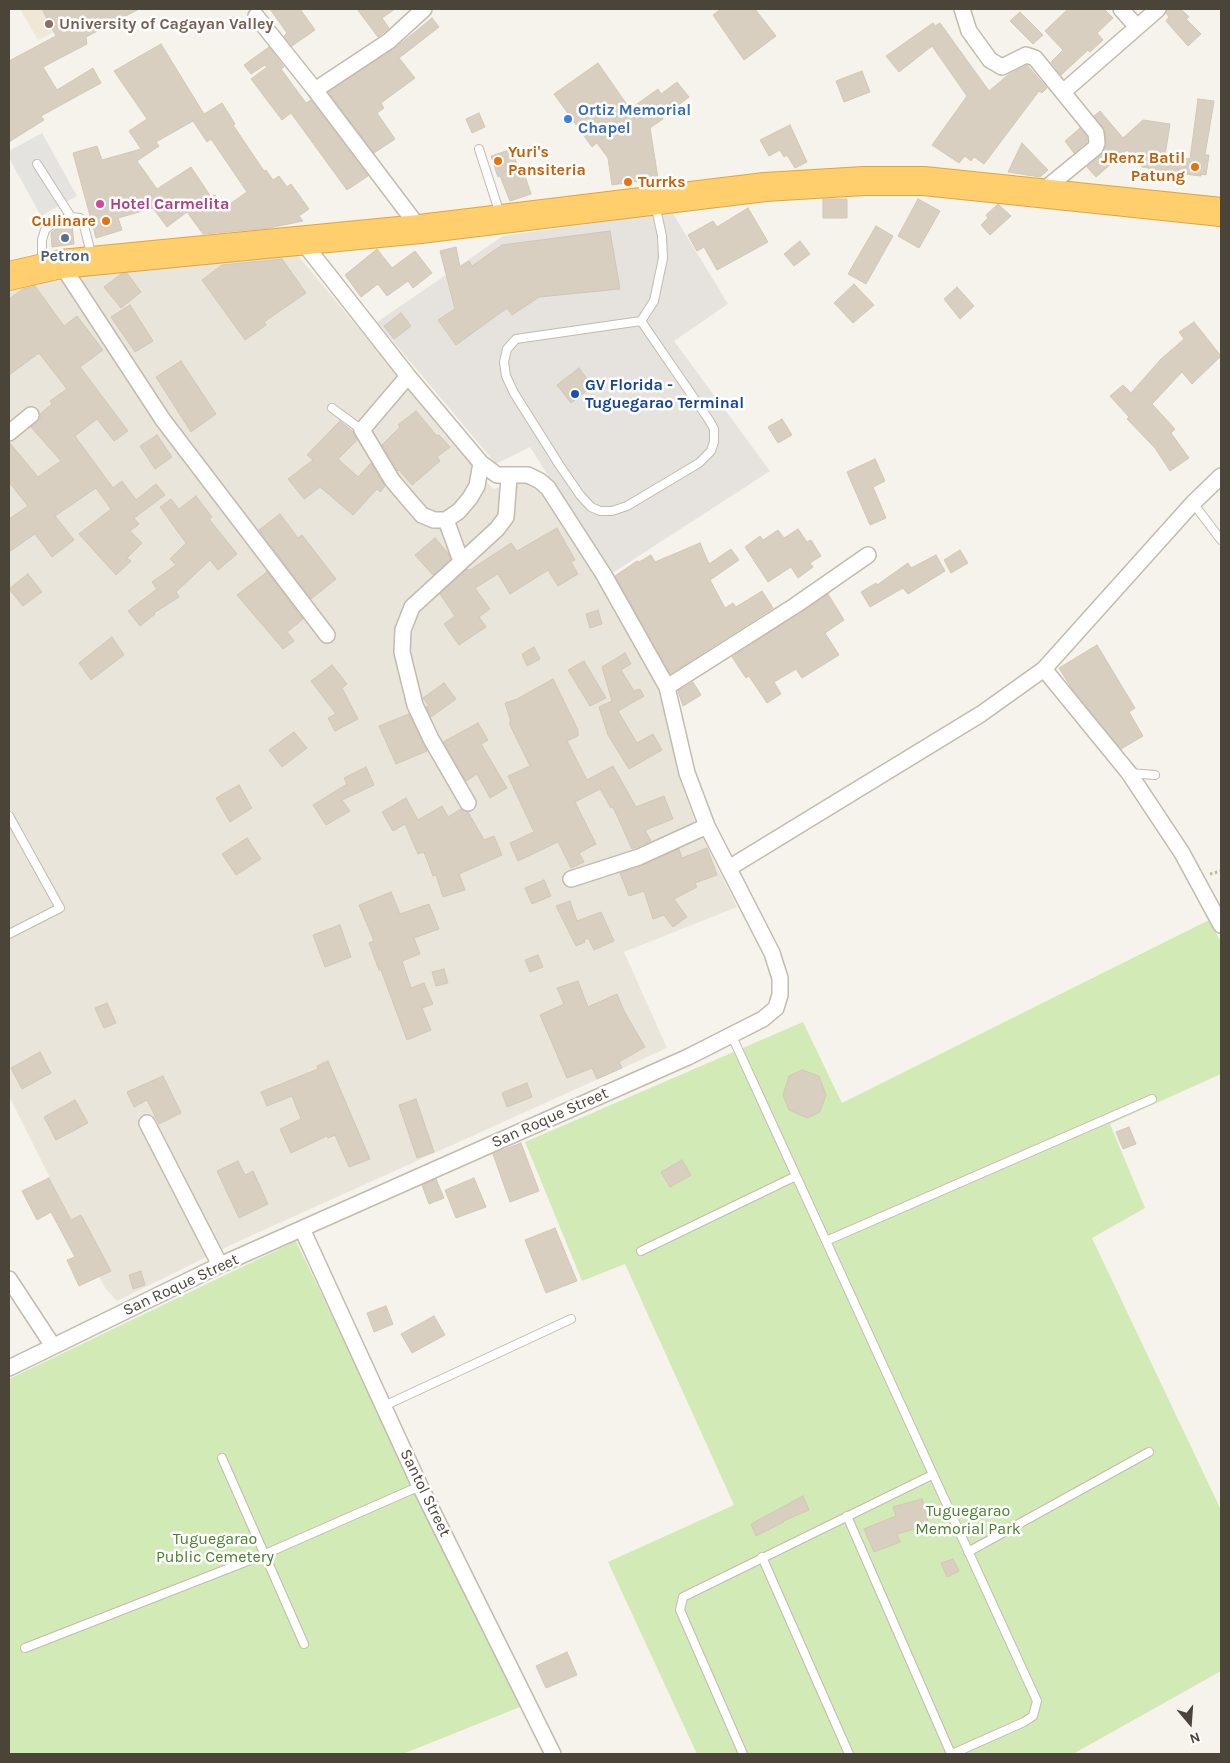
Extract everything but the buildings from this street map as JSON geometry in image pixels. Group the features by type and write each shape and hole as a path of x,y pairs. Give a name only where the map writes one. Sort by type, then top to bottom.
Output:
{"highway":[{"path":"9,276 52,265 179,251 302,242 765,187 864,181 924,181 1221,212"}],"street":[{"path":"315,90 389,41 424,9"},
{"path":"962,9 969,30 990,60 1002,67 1026,55 1035,58 1096,133 1098,143 1095,148 1040,193"},
{"path":"1121,9 1136,27"},
{"path":"1063,92 1158,9"},
{"path":"256,16 315,90 420,229"},
{"name":"San Roque Street","path":"9,1368 220,1266 688,1057 763,1019 776,1008 780,995 780,978 772,952 707,826 687,773 667,687 604,575 548,488 540,481 528,475 497,475 482,463 408,376 302,242"},
{"path":"52,265 163,420 327,635"},
{"path":"408,376 362,430 392,480 422,515 434,520 446,520 459,511 470,498 477,486 482,463"},
{"path":"9,433 32,415"},
{"path":"468,803 431,739 415,705 402,652 403,630 412,608 460,561 497,529 506,517 509,476"},
{"path":"729,868 981,714 1044,669 1192,503 1221,476"},
{"path":"446,520 460,561"},
{"path":"667,687 796,605 868,554"},
{"path":"1044,669 1129,773 1182,853 1221,925"},
{"path":"571,879 639,857 707,826"},
{"path":"147,1123 220,1266"},
{"name":"Santol Street","path":"302,1229 420,1486 553,1754"},
{"path":"9,1279 53,1346"}],"lane":[{"path":"479,149 501,218"},
{"path":"37,164 71,217"},
{"path":"641,321 709,420 714,429 714,442 711,452 699,463 627,506 612,511 600,511 591,507 580,495 514,393 506,376 504,362 507,349 516,338 641,321 654,301 663,258 662,236 654,200"},
{"path":"52,265 42,240 45,230 56,222 71,217 80,218 83,222 93,261"},
{"path":"332,408 362,430"},
{"path":"1192,503 1221,540"},
{"path":"1129,773 1155,774"},
{"path":"9,816 60,908 9,934"},
{"path":"731,1034 1037,1701 1037,1708 1033,1716 1024,1722 951,1754 847,1516"},
{"path":"826,1241 1152,1099"},
{"path":"641,1251 796,1176"},
{"path":"384,1406 571,1319"},
{"path":"968,1552 1149,1452"},
{"path":"222,1458 304,1644"},
{"path":"743,1754 680,1610 680,1602 689,1592 932,1475"},
{"path":"25,1648 264,1555 420,1486"},
{"path":"762,1557 849,1754"}],"shaded area":[{"name":"University of Cagayan Valley","path":"20,9 100,9 38,40"},
{"path":"42,133 77,196 41,216 9,158 9,151"},
{"name":"GV Florida - Tuguegarao Terminal","path":"672,212 728,304 674,341 770,471 611,574 530,447 496,464 377,322 503,236"},
{"path":"295,252 493,489 532,479 616,609 661,691 679,778 697,827 737,907 624,952 667,1048 235,1243 117,1301 105,1288 9,1096 9,290 30,280"}],"green space":[{"name":"Tuguegarao Memorial Park","path":"1209,920 1221,942 1221,1074 1110,1124 1145,1208 1092,1238 1221,1510 1221,1671 1073,1754 697,1754 608,1562 734,1505 625,1264 582,1281 525,1142 803,1022 842,1103"},
{"name":"Tuguegarao Public Cemetery","path":"296,1241 520,1707 403,1754 9,1754 9,1379"}],"place":[{"name":"University of Cagayan Valley","path":"49,24"},
{"name":"Ortiz Memorial Chapel","path":"568,119"},
{"name":"Yuri's Pansiteria","path":"498,161"},
{"name":"JRenz Batil Patung","path":"1195,167"},
{"name":"Turrks","path":"628,182"},
{"name":"Hotel Carmelita","path":"100,204"},
{"name":"Culinare","path":"106,221"},
{"name":"Petron","path":"65,238"},
{"name":"GV Florida - Tuguegarao Terminal","path":"575,394"}]}
